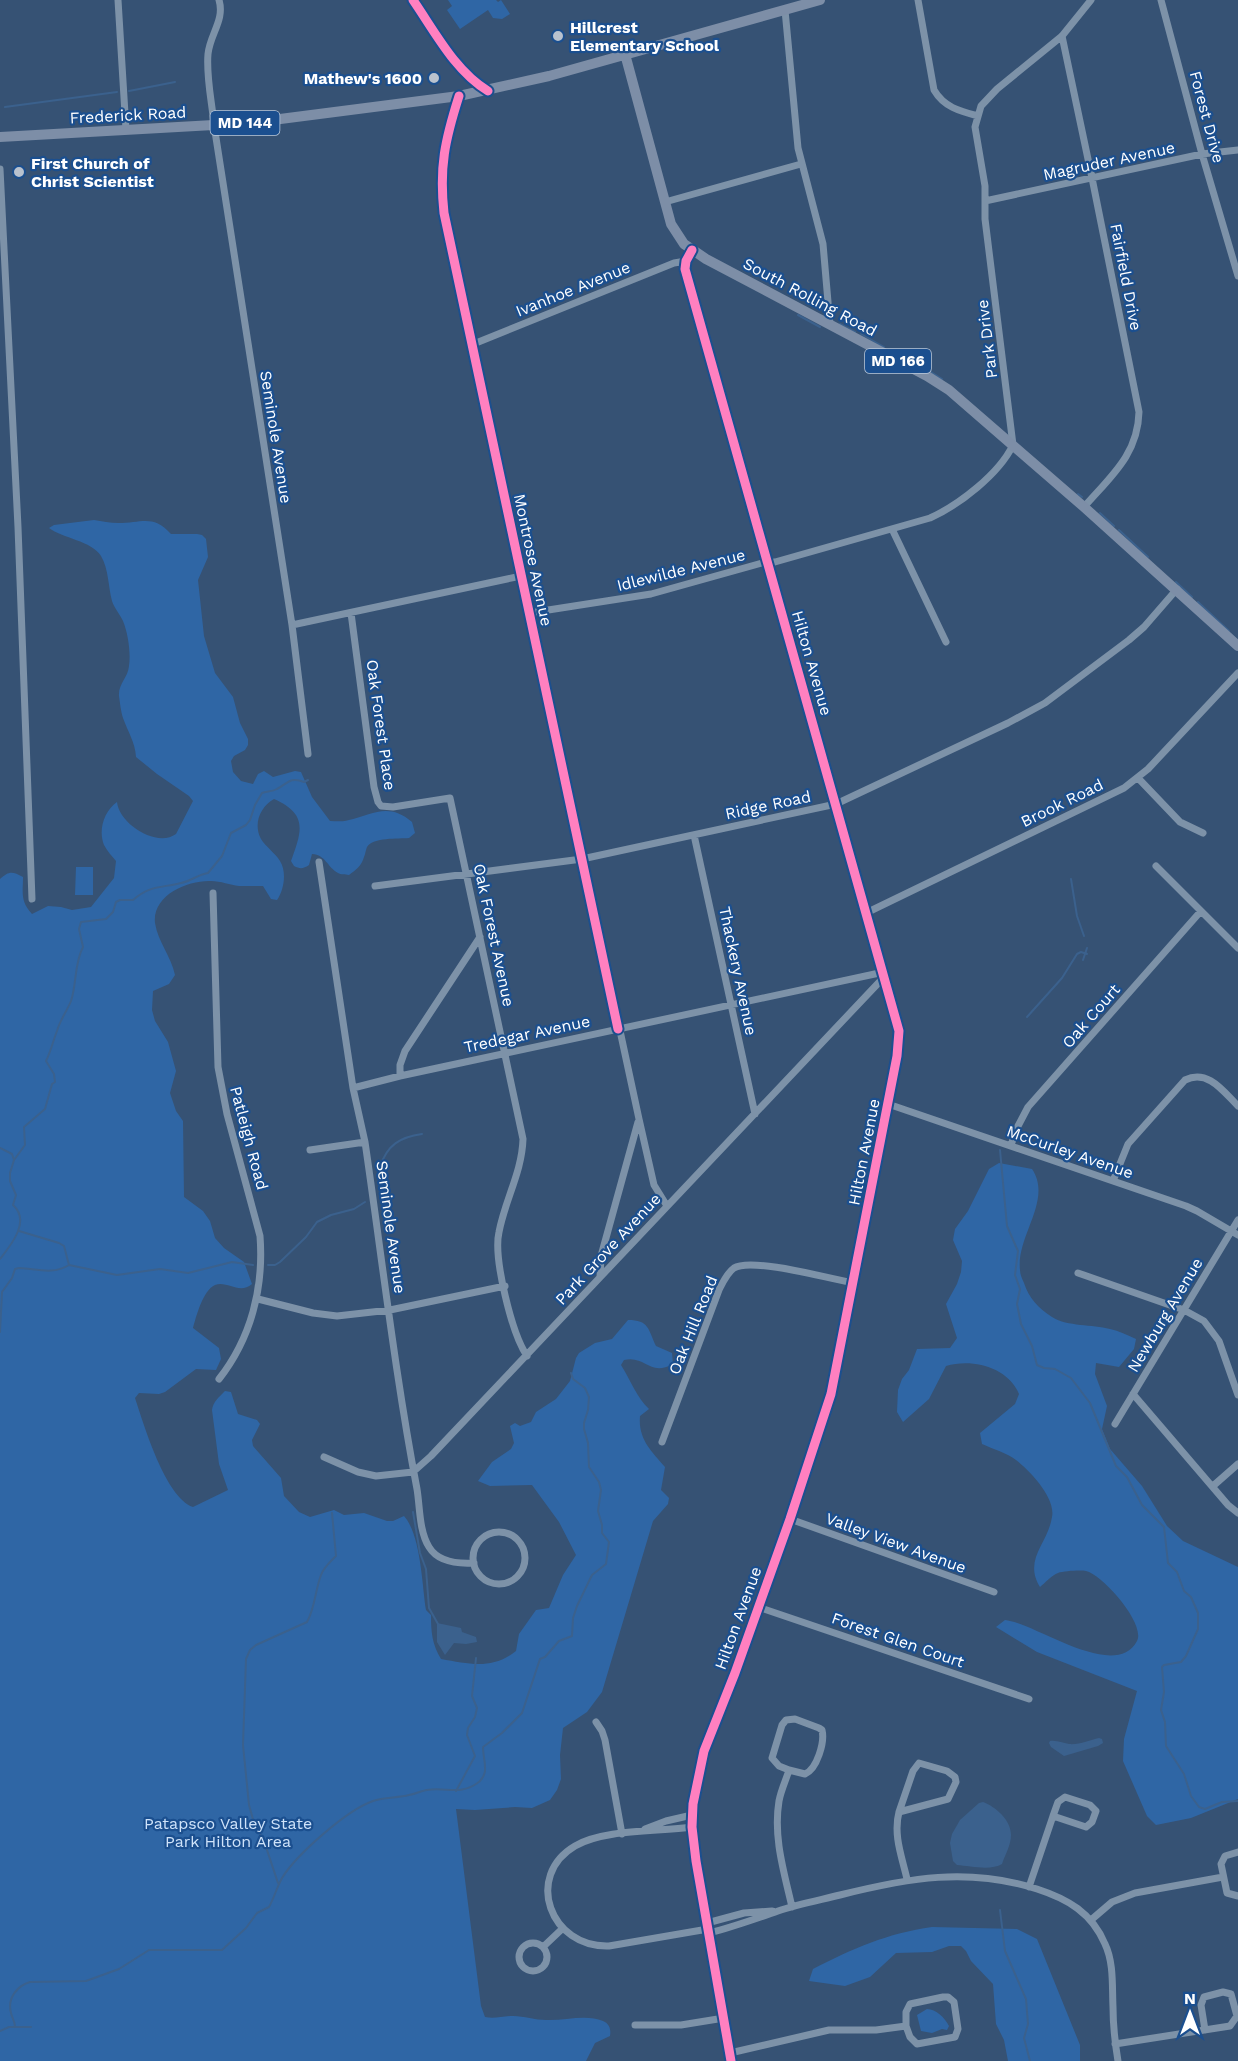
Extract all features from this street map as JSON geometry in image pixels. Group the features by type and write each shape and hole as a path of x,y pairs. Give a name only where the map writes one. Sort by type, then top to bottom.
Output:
{"main road":[{"name":"Frederick Road","path":"0,136 214,125 291,118 459,96 549,76 820,0"},
{"name":"South Rolling Road","path":"625,54 676,235 692,250 937,382 1084,507 1238,646"}],"street":[{"path":"118,0 126,130"},
{"name":"Seminole Avenue","path":"219,0 221,13 208,56 214,125 292,625 308,754"},
{"path":"918,0 934,90 951,108 978,116 981,106 997,89 1062,36 1091,0"},
{"name":"Forest Drive","path":"1161,0 1202,154 1238,276"},
{"path":"785,10 801,164 823,244 830,325"},
{"name":"Fairfield Drive","path":"1062,36 1137,399 1138,425 1130,452 1084,507"},
{"name":"Montrose Avenue","path":"459,96 443,154 442,193 450,248 618,1029 654,1185 667,1206"},
{"name":"Park Drive","path":"978,116 975,127 982,163 985,219 1013,445"},
{"name":"Magruder Avenue","path":"985,201 1202,154 1238,150"},
{"path":"665,202 801,164"},
{"path":"0,169 17,508 32,899"},
{"path":"686,261 692,250"},
{"name":"Ivanhoe Avenue","path":"471,345 674,263 686,261"},
{"name":"Hilton Avenue","path":"686,261 685,269 899,1031 897,1056 831,1394 790,1519 704,1751 692,1815 708,1928 731,2057"},
{"path":"769,563 930,518 946,511 982,484 1010,452 1013,445"},
{"path":"892,529 946,642"},
{"name":"Idlewilde Avenue","path":"529,613 651,594 769,563"},
{"path":"292,625 521,576"},
{"name":"Ridge Road","path":"375,886 582,859 836,804 1045,703 1129,640 1144,627 1177,589"},
{"name":"Oak Forest Place","path":"351,613 374,787 378,802 381,806 393,807 450,798"},
{"name":"Brook Road","path":"867,914 1107,797 1138,778 1238,673"},
{"path":"1138,778 1180,822 1203,833"},
{"name":"Oak Forest Avenue","path":"450,798 523,1139 521,1165 498,1236 499,1258 514,1329 520,1346 527,1356"},
{"name":"Thackery Avenue","path":"694,835 755,1114"},
{"name":"Seminole Avenue","path":"319,862 353,1088 365,1142 424,1536 428,1546 443,1559 461,1564 474,1563"},
{"path":"1156,866 1238,948"},
{"name":"Patleigh Road","path":"213,893 218,1067 227,1114 260,1236 262,1273 258,1299 243,1337 219,1379"},
{"name":"Oak Court","path":"1011,1145 1022,1116 1028,1107 1202,911"},
{"path":"400,1076 400,1065 405,1051 480,937"},
{"name":"Tredegar Avenue","path":"353,1088 618,1029 884,974"},
{"name":"Park Grove Avenue","path":"413,1472 527,1356 884,974"},
{"path":"1113,1181 1128,1144 1185,1080 1197,1076 1211,1080 1238,1106"},
{"name":"McCurley Avenue","path":"888,1104 1197,1211 1235,1233"},
{"name":"Montrose Avenue","path":"600,1277 601,1256 639,1119"},
{"path":"310,1150 365,1142"},
{"name":"Newburg Avenue","path":"1115,1425 1184,1310 1235,1233 1238,1220"},
{"name":"Oak Hill Road","path":"662,1442 719,1290 729,1273 735,1268 741,1265 759,1264 853,1283"},
{"path":"1078,1273 1184,1310 1204,1321 1219,1341 1238,1395"},
{"path":"258,1299 330,1316 390,1310 505,1286"},
{"path":"1133,1394 1238,1514"},
{"path":"324,1457 367,1474 413,1472"},
{"path":"1213,1486 1238,1464"},
{"name":"Valley View Avenue","path":"790,1519 994,1592"},
{"path":"497,1532 513,1537 522,1547 524,1555 524,1563 518,1575 503,1583 490,1582 483,1578 474,1563 473,1555 478,1543 488,1534 497,1532"},
{"name":"Forest Glen Court","path":"758,1607 1029,1699"},
{"path":"790,1719 822,1730 823,1740 812,1769 805,1773 789,1770 779,1766 772,1758 782,1725 790,1719"},
{"path":"596,1722 605,1740 622,1834"},
{"path":"899,1812 948,1799 956,1782 955,1777 947,1771 919,1763 913,1771 899,1812 897,1820 897,1838 908,1879"},
{"path":"789,1770 780,1798 777,1826 780,1854 792,1907"},
{"path":"1029,1887 1053,1816 1058,1802 1065,1797 1090,1805 1096,1811 1092,1822 1086,1827 1053,1816"},
{"path":"692,1815 666,1821 643,1830 580,1844 563,1855 550,1878 549,1899 554,1918 562,1929 584,1943 602,1946 708,1928 744,1913 780,1910 908,1879 964,1876 1003,1880 1061,1897 1080,1909 1091,1920 1105,1942 1109,1955 1118,2061"},
{"path":"643,1830 692,1827"},
{"path":"1238,1852 1222,1859 1227,1893 1238,1896"},
{"path":"1091,1920 1112,1902 1135,1893 1223,1877"},
{"path":"543,1947 562,1929"},
{"path":"534,1943 543,1947 548,1958 542,1968 531,1972 523,1967 519,1956 523,1947 534,1943"},
{"path":"1115,2044 1205,2030 1230,2026 1234,2023 1236,2016 1231,1994 1223,1992 1204,1997 1201,2005 1205,2030"},
{"path":"943,1997 948,1997 954,2002 958,2029 955,2037 917,2044 910,2037 906,2026 907,2007 913,2002 943,1997"},
{"path":"635,2025 681,2025 724,2018"},
{"path":"731,2057 829,2030 876,2030 906,2026"}],"green space":[{"path":"448,0 496,0 498,2 501,0 510,14 502,19 493,18 488,10 460,29 447,10 452,6"},
{"name":"Patapsco Valley State Park Hilton Area","path":"94,520 115,523 153,522 171,534 197,534 206,539 208,557 198,580 204,636 215,673 233,697 240,723 248,739 245,750 234,756 231,761 233,772 241,781 253,784 258,774 264,771 273,777 295,771 301,772 312,797 330,821 345,821 381,811 396,812 412,822 415,833 409,838 380,840 370,844 360,865 349,875 334,871 323,859 312,854 309,865 298,868 291,861 298,841 297,817 293,811 274,799 259,816 258,828 261,839 282,865 284,881 277,900 271,899 263,886 239,886 202,881 182,886 165,897 159,904 155,923 175,975 169,984 153,991 152,1010 155,1021 168,1042 176,1071 170,1093 176,1111 183,1121 184,1197 203,1211 210,1221 215,1238 224,1248 244,1262 252,1284 242,1288 224,1284 215,1285 207,1292 201,1304 193,1328 219,1348 221,1359 216,1370 196,1369 165,1392 139,1393 135,1398 157,1459 173,1490 183,1501 193,1507 228,1490 219,1464 212,1410 215,1402 225,1391 231,1392 238,1414 257,1420 260,1424 252,1440 253,1446 281,1478 284,1496 299,1512 310,1517 334,1510 344,1515 364,1513 387,1521 404,1516 414,1535 426,1610 431,1615 433,1638 441,1659 480,1664 498,1661 516,1651 519,1634 536,1610 549,1608 563,1575 576,1555 559,1522 532,1485 490,1486 478,1481 492,1462 511,1449 514,1443 510,1426 515,1423 520,1426 531,1422 536,1412 556,1399 570,1381 579,1353 595,1343 612,1339 628,1320 644,1324 656,1346 672,1353 673,1364 665,1367 653,1367 631,1359 624,1360 621,1365 637,1394 649,1409 640,1416 641,1431 655,1456 665,1467 661,1490 669,1498 668,1504 653,1521 602,1692 587,1712 563,1728 560,1755 561,1779 557,1790 550,1800 532,1808 456,1809 481,2006 485,2017 517,2016 546,2020 589,2018 603,2021 610,2027 610,2036 595,2043 586,2061 0,2061 0,879 11,873 23,877 24,901 32,914 48,906 72,910 91,907 114,878 116,861 102,839 103,821 112,806 117,802 124,818 140,831 150,836 168,838 176,834 193,801 136,757 133,742 122,716 119,696 129,666 128,637 123,621 112,601 104,561 91,547 49,528 54,525"},
{"path":"76,867 93,867 93,895 75,895"},
{"path":"999,1163 1032,1169 1037,1181 1036,1206 1023,1244 1020,1270 1029,1293 1038,1306 1058,1320 1110,1329 1136,1339 1134,1349 1119,1367 1096,1363 1095,1374 1107,1406 1102,1429 1110,1449 1142,1486 1167,1526 1183,1541 1238,1567 1238,1799 1191,1818 1156,1825 1147,1816 1123,1761 1124,1739 1137,1691 1037,1652 996,1627 1005,1620 1018,1623 1074,1647 1093,1653 1111,1655 1126,1652 1137,1641 1138,1633 1135,1623 1121,1601 1093,1574 1086,1571 1061,1572 1053,1575 1040,1587 1035,1577 1035,1560 1050,1527 1052,1517 1050,1502 1041,1486 1022,1465 1004,1453 982,1444 980,1433 1015,1404 1019,1394 1014,1385 998,1371 978,1364 946,1366 929,1399 903,1422 897,1412 898,1390 917,1349 950,1348 957,1338 946,1304 961,1272 962,1261 953,1240 955,1229 968,1211 989,1169"},
{"path":"932,1927 1017,1929 1037,1939 1080,2045 1080,2061 1008,2061 1004,2040 996,2024 993,1984 971,1961 961,1946 949,1946 932,1952 896,1953 870,1977 845,1986 809,1981 813,1969 856,1949 900,1933"},
{"path":"927,2009 943,2017 949,2026 947,2030 942,2029 932,2033 921,2031 917,2015"}],"shaded area":[{"path":"437,1623 461,1628 462,1632 476,1637 477,1642 454,1643 445,1655 437,1642"},
{"path":"1099,1738 1103,1743 1098,1746 1064,1756 1049,1743 1057,1741 1077,1744"},
{"path":"983,1802 1002,1815 1010,1829 1010,1842 1002,1864 986,1868 957,1865 953,1861 950,1843 952,1834 960,1820"}],"waterway":[{"path":"129,91 175,82"},
{"path":"5,107 117,92"},
{"path":"798,315 820,327"},
{"path":"840,324 855,332"},
{"path":"861,334 884,347"},
{"path":"891,350 911,360"},
{"path":"923,367 942,379"},
{"path":"1078,494 1082,497"},
{"path":"1100,513 1114,526"},
{"path":"1119,530 1148,557"},
{"path":"1176,582 1192,597"},
{"path":"1198,602 1229,631"},
{"path":"0,1259 14,1240 20,1225 18,1211 13,1205 16,1195 10,1181 10,1173 14,1160 25,1145 24,1127 45,1109 52,1084 55,1082 54,1074 46,1061 73,994 78,960 83,947 79,929 81,922 106,919 113,912 116,902 120,900 133,900 150,889 185,882 208,873 222,856 231,833 246,825 250,820 262,793 275,790 292,780 304,782 308,780"},
{"path":"1071,879 1077,916 1084,936"},
{"path":"1083,960 1087,948"},
{"path":"1027,1017 1062,978 1077,954 1081,952 1087,954"},
{"path":"380,1167 386,1153 395,1143 407,1137 422,1134"},
{"path":"0,1148 12,1154 14,1160"},
{"path":"1000,1150 1007,1226 1018,1251 1015,1275 1020,1289 1017,1304 1021,1324 1032,1346 1037,1365 1055,1369 1071,1378 1090,1403 1116,1466 1127,1477 1142,1505 1164,1527 1168,1563 1177,1572 1184,1591 1191,1597 1198,1613 1198,1629 1186,1656 1181,1662 1162,1667 1164,1692 1161,1710 1165,1722 1166,1746 1184,1774 1191,1796 1199,1807 1205,1809 1222,1802 1238,1801"},
{"path":"268,1265 280,1262 306,1237 317,1222 331,1215 354,1209 365,1202"},
{"path":"19,1231 64,1246 69,1265"},
{"path":"0,1332 2,1292 12,1278 15,1269 51,1271 69,1265 117,1275 160,1269 188,1273 232,1262 253,1265"},
{"path":"15,2027 10,2002 14,1993 25,1984 86,1981 119,1969 149,1950 222,1950 246,1928 257,1913 269,1907 282,1878 299,1857 350,1813 377,1800 434,1789 464,1789 481,1780 485,1772 483,1747 502,1733 522,1713 540,1659 545,1657 559,1641 572,1636 573,1618 577,1606 592,1575 606,1564 609,1542 602,1533 598,1511 601,1490 599,1482 589,1467 588,1443 584,1429 589,1397 585,1388 573,1379 571,1373"},
{"path":"413,1512 420,1553 426,1569 429,1608 438,1624"},
{"path":"278,1883 249,1805 243,1745 246,1659 250,1650 256,1645 307,1622 322,1572 336,1556 332,1513"},
{"path":"456,1791 475,1756 467,1735 477,1708 472,1696 476,1658"},
{"path":"1000,1910 1005,1951 1026,1999 1028,2024 1024,2038 1030,2061"},
{"path":"0,2031 9,2027 31,2027"}],"cycle path":[{"path":"413,0 465,73 488,91"},
{"path":"459,96 444,154 442,182 444,213 618,1029"},
{"path":"692,250 686,261 685,269 899,1031 897,1056 831,1394 790,1519 735,1673 704,1751 693,1804 692,1827 696,1861 731,2061"}],"place":[{"name":"Hillcrest Elementary School","path":"558,36"},
{"name":"Mathew's 1600","path":"434,78"},
{"name":"First Church of Christ Scientist","path":"19,172"}]}
